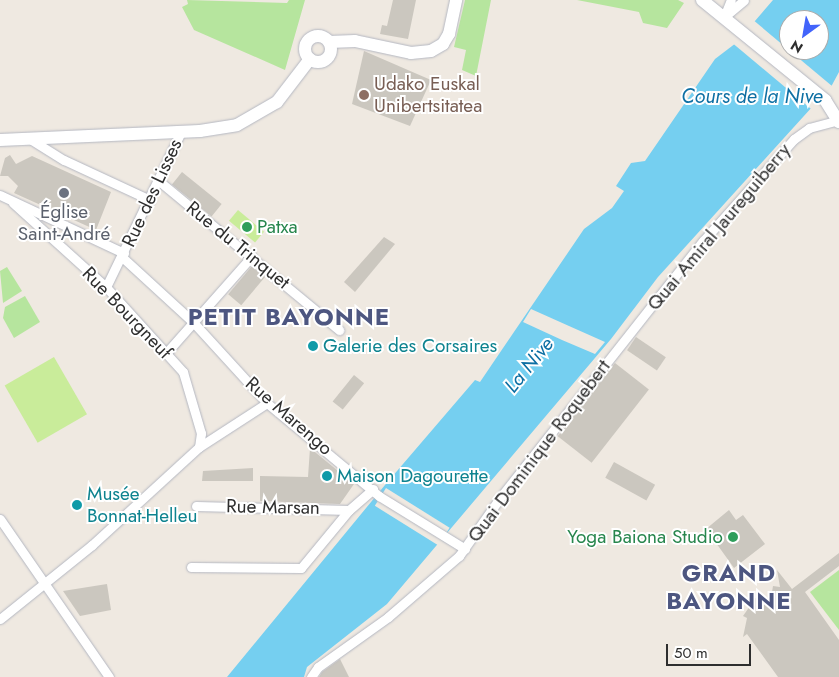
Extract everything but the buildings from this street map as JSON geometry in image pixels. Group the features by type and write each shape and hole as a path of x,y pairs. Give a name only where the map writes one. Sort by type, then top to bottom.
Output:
{"street":[{"path":"329,42 327,57 319,61 310,59 305,52 309,40 322,36 329,42 355,41 411,53 431,51 443,44 449,34 456,0"},
{"path":"702,0 820,96 839,120"},
{"path":"724,17 731,0"},
{"path":"724,17 744,0"},
{"name":"Rue des Lisses","path":"106,287 150,200 181,132 228,127 261,114 288,91 310,59"},
{"name":"Quai Amiral Jaureguiberry","path":"613,354 703,241 794,139 809,128 839,120"},
{"path":"0,140 26,136 181,132"},
{"path":"26,136 64,160 150,200"},
{"name":"Rue du Trinquet","path":"159,180 339,330"},
{"path":"0,195 13,203"},
{"name":"Rue Marengo","path":"13,203 123,255 193,322 267,403 376,492 465,549"},
{"name":"Rue Bourgneuf","path":"13,203 106,287 167,352 183,372 201,432 199,447"},
{"path":"167,352 252,256"},
{"name":"Quai Dominique Roquebert","path":"311,677 318,667 388,617 465,549 613,354"},
{"path":"0,619 44,582 92,546 199,447 267,403"},
{"path":"191,567 301,568 349,510 376,492"},
{"name":"Rue Marsan","path":"196,506 349,510"},
{"path":"0,519 109,677"}],"green space":[{"path":"187,0 287,3 289,0 305,0 285,70 194,30 182,7 188,4"},
{"path":"465,0 491,0 476,76 462,70 466,50 454,47"},
{"path":"577,0 678,0 684,3 667,28 643,23 639,12"},
{"name":"Patxa","path":"238,210 264,232 255,243 229,221"},
{"path":"7,267 22,291 3,303 0,271"},
{"path":"25,296 40,322 14,338 3,318 5,307"},
{"path":"54,357 87,414 38,443 5,386"},
{"path":"839,570 839,630 810,592"}],"water":[{"name":"Cours de la Nive","path":"773,0 839,0 839,72 832,85 658,277 611,339 387,604 307,667 304,677 227,677 385,485 475,380 480,382 584,229 612,208 624,191 616,186 631,163 645,161 715,59 736,43"}],"pier":[{"path":"752,19 779,42 779,60 801,60 832,86 812,110 732,43"},
{"path":"531,309 605,342 595,354 562,340 523,322"},
{"path":"386,488 450,528 438,546 375,506"}],"place":[{"name":"Udako Euskal Unibertsitatea","path":"364,95"},
{"name":"Église Saint-André","path":"64,193"},
{"name":"Patxa","path":"247,227"},
{"name":"Galerie des Corsaires","path":"313,346"},
{"name":"Maison Dagourette","path":"327,476"},
{"name":"Musée Bonnat-Helleu","path":"77,505"},
{"name":"Yoga Baiona Studio","path":"733,537"}],"district":[{"name":"PETIT BAYONNE","path":"289,317"},
{"name":"GRAND BAYONNE","path":"729,587"}],"water label":[{"name":"La Nive","path":"529,365"}]}
